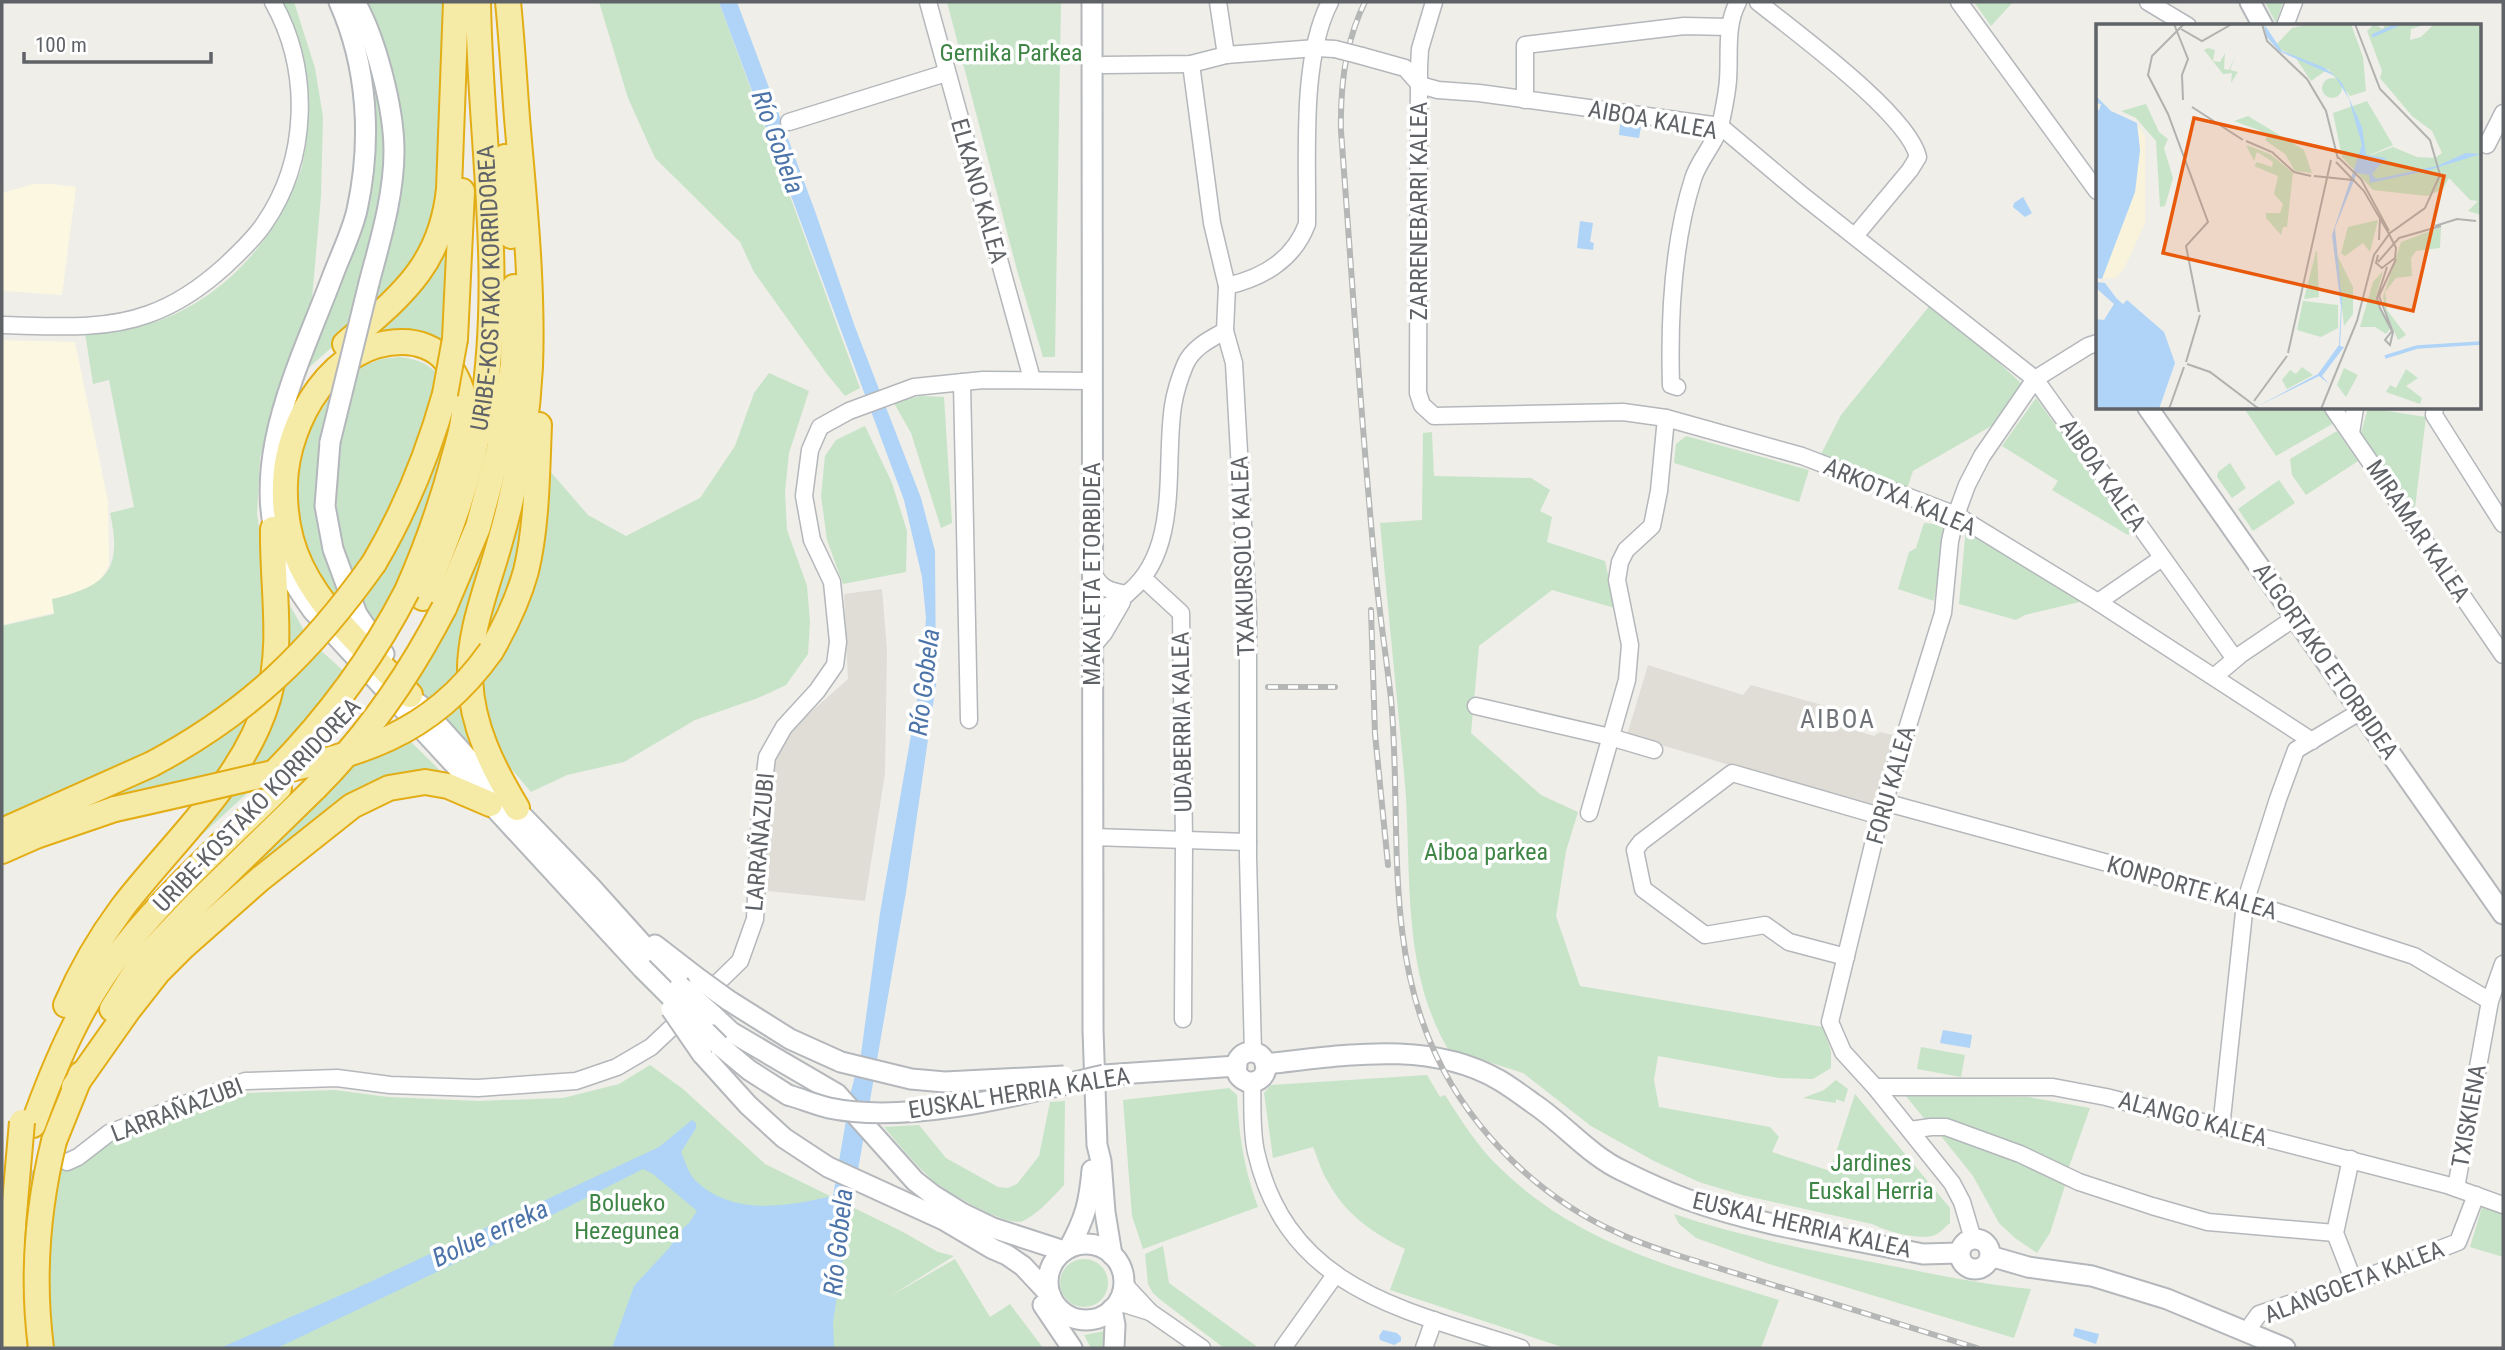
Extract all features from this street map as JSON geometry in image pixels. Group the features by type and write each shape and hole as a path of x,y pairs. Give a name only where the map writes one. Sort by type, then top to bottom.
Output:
{"highway":[{"path":"272,463 288,421 311,381 340,348 397,298 422,269 439,237 449,190 456,2"},
{"path":"2,831 152,764 231,716 290,666 343,607 390,537 420,473 445,394 456,340 461,244 466,2"},
{"name":"URIBE-KOSTAKO KORRIDOREA","path":"40,1348 36,1298 37,1238 41,1202 61,1152 74,1087 116,1001 142,961 198,902 315,788 371,724 417,660 425,599 457,515 476,444 488,366 491,253 478,2"},
{"name":"URIBE-KOSTAKO KORRIDOREA","path":"28,1123 69,1034 125,946 270,787 314,752 365,692 425,599 478,527 499,449 513,365 514,289 496,34 499,2"},
{"path":"508,2 525,194 531,330 527,407 514,489 474,636 470,679 478,727 492,765 517,808"},
{"path":"2,850 36,835 114,809 311,765 368,749 407,730 435,711 468,680 491,651 513,610 527,569 537,464 541,362 538,259 525,194"},
{"path":"410,695 344,627 311,584 292,541 285,503 286,464 298,425 313,398 345,362 366,349 391,342 420,345 441,355 456,377 464,401 457,447 424,554 425,599"},
{"path":"15,1348 10,1296 11,1240 36,1070 81,972 109,927 240,761 258,727 268,700 276,658 273,529"},
{"path":"74,1087 129,1009 166,964 260,879 352,806 388,788 425,782 448,786 490,804"},
{"path":"66,1005 114,933 166,878 270,787"}],"street":[{"path":"2,325 89,325 148,315 186,297 213,277 264,224 280,195 293,161 299,130 301,92 293,49 273,2"},
{"path":"339,2 348,22 361,73 366,116 364,166 356,213 278,424 270,487 273,529 285,567 313,611 642,968 710,1049 748,1105 784,1138 828,1167 944,1220 1007,1255 1023,1266 1066,1314 1075,1318 1095,1318 1118,1298"},
{"path":"355,2 377,50 388,100 394,151 388,208 330,442 326,506 333,549 357,614 410,695 680,986 731,1032 837,1094 915,1181 962,1213 1015,1237 1066,1250"},
{"name":"ELKANO KALEA","path":"928,2 1032,379"},
{"name":"MAKALETA ETORBIDEA","path":"1092,2 1093,1030 1097,1145 1112,1255"},
{"path":"1218,2 1226,55"},
{"path":"1227,286 1242,283 1271,270 1301,241 1307,224 1308,87 1320,22 1330,2"},
{"name":"ZARRENEBARRI KALEA","path":"1434,2 1420,49 1418,393 1422,405 1434,416"},
{"path":"1677,387 1671,385 1670,367 1671,318 1680,229 1693,176 1720,126 1728,85 1729,27 1738,2"},
{"path":"1758,2 1862,87 1885,109 1916,148 1918,157 1910,170 1855,236"},
{"path":"1959,2 2096,190"},
{"path":"2148,2 2185,24"},
{"path":"2250,2 2262,24"},
{"path":"2286,24 2294,2"},
{"path":"1525,100 1525,45 1684,26 1729,27"},
{"name":"AIBOA KALEA","path":"1104,65 1191,64 1226,55 1335,49 1405,68 1420,85 1438,90 1720,126 2035,379 2235,659"},
{"name":"TXAKURSOLO KALEA","path":"1191,64 1212,223 1227,286 1225,331 1234,363 1248,613 1248,842 1259,1058"},
{"path":"789,122 946,73"},
{"path":"2490,146 2503,113"},
{"path":"1092,610 1111,607 1152,567 1166,516 1173,404 1186,362 1204,342 1225,331"},
{"name":"FORU KALEA","path":"1966,1246 1962,1202 1952,1183 1875,1087 1843,1052 1830,1022 1882,809 1943,613 1950,541 1967,485 1982,456 2035,379 2096,343"},
{"name":"LARRAÑAZUBI","path":"61,1152 78,1157 109,1133 245,1081 337,1078 390,1084 478,1088 576,1081 617,1067 651,1047 740,961 755,919 760,814 767,757 784,727 817,691 835,665 838,642 832,582 812,540 804,496 810,450 820,427 849,411 914,387 1032,379 1091,381"},
{"path":"962,382 969,720"},
{"name":"ALGORTAKO ETORBIDEA","path":"2149,410 2503,914"},
{"name":"MIRAMAR KALEA","path":"2334,410 2496,630 2503,655"},
{"path":"2351,433 2355,410"},
{"name":"ARKOTXA KALEA","path":"1434,416 1623,412 1666,418 1802,456 1956,515 2215,676 2312,741"},
{"path":"2435,412 2503,524"},
{"path":"1589,813 1627,680 1630,645 1617,580 1620,562 1626,550 1651,526 1659,491 1666,418"},
{"name":"AIBOA KALEA","path":"2098,602 2162,558"},
{"path":"1092,571 1099,585 1112,592 1127,594"},
{"name":"UDABERRIA KALEA","path":"1143,578 1181,613 1183,1019"},
{"path":"1092,647 1104,633 1127,594"},
{"path":"2215,676 2296,617"},
{"path":"1476,706 1654,750"},
{"path":"2221,1128 2245,903 2296,750 2300,745 2312,741 2361,711"},
{"name":"KONPORTE KALEA","path":"1846,957 1789,942 1765,925 1705,934 1643,889 1635,850 1641,842 1732,773 2225,895 2414,956 2490,1000"},
{"name":"UDABERRIA KALEA","path":"1093,837 1248,842"},
{"path":"591,887 652,943 728,1000 790,1039 841,1062 911,1079 945,1082 1104,1075"},
{"name":"TXISKIENA","path":"2456,1188 2490,1000 2503,964"},
{"name":"EUSKAL HERRIA KALEA","path":"710,1049 789,1095 829,1108 893,1113 926,1111 995,1099 1104,1075 1237,1066"},
{"name":"EUSKAL HERRIA KALEA","path":"1259,1058 1365,1054 1436,1057 1499,1079 1619,1169 1685,1199 1732,1214 1923,1254 1966,1246"},
{"path":"1240,1057 1259,1058 1264,1074 1252,1083 1239,1076 1237,1066 1240,1057"},
{"path":"1252,1083 1256,1150 1266,1184 1286,1225 1303,1245 1335,1275 1362,1292 1433,1320 1521,1348"},
{"name":"ALANGO KALEA","path":"1875,1087 2053,1087 2106,1097 2351,1159 2456,1188 2503,1205"},
{"path":"1909,1130 1946,1127 2020,1154 2079,1182 2208,1222 2335,1233"},
{"name":"MAKALETA ETORBIDEA","path":"1066,1250 1084,1219 1097,1145"},
{"path":"2351,1159 2335,1233 2354,1282"},
{"name":"ALANGOETA KALEA","path":"2246,1332 2259,1314 2354,1282 2458,1242 2476,1195"},
{"path":"1051,1296 1049,1271 1055,1260 1066,1250 1078,1245 1096,1245 1112,1255 1119,1263 1114,1348"},
{"name":"EUSKAL HERRIA KALEA","path":"1966,1246 1960,1258 1966,1267 1976,1270 1985,1265 1990,1256 2028,1268 2092,1276 2167,1299 2286,1348"},
{"path":"993,1249 1023,1279 1072,1348"},
{"path":"1283,1348 1335,1275"},
{"path":"1118,1298 1150,1312 1202,1348"},
{"path":"1066,1314 1082,1348"},
{"path":"1424,1348 1433,1320"}],"shaded area":[{"path":"33,184 76,187 62,295 2,291 2,193"},
{"path":"2,340 75,342 108,501 109,565 86,605 2,625"},
{"path":"882,589 887,650 885,773 865,901 768,891 769,784 779,750 792,729 848,679 844,594"},
{"path":"1648,665 1743,695 1751,685 1829,707 1826,721 1874,736 1880,732 1898,736 1877,808 1627,735"}],"green space":[{"path":"280,2 294,2 315,68 323,117 321,196 311,310 278,391 260,458 257,513 264,565 267,674 185,736 2,822 2,626 54,614 52,599 71,594 98,581 112,562 114,549 110,513 134,507 109,380 93,384 85,333 138,327 186,309 229,279 278,219 302,167 308,111 302,58"},
{"path":"366,2 447,2 441,189 423,257 370,314 394,226 402,169 402,140 400,111 388,54"},
{"path":"599,2 719,2 860,388 845,396 754,272 740,242 655,158 628,98"},
{"name":"Gernika Parkea","path":"947,2 1061,2 1055,357 1043,357 1017,270"},
{"path":"1974,2 2013,2 1991,26"},
{"path":"2265,2 2283,2 2276,23"},
{"path":"353,15 373,55 389,149 381,215 348,333 306,370 347,265 364,207"},
{"path":"450,243 444,352 363,341 439,260"},
{"path":"1931,304 2024,386 1993,425 1913,471 1906,492 1817,462 1841,415"},
{"path":"400,357 421,362 439,375 400,497 351,580 336,496 336,462 341,425 356,369 381,359"},
{"path":"769,373 809,391 789,453 785,492 787,530 807,586 810,622 808,654 786,685 695,720 624,762 567,775 531,792 502,758 479,706 481,674 515,632 542,462 588,515 626,536 700,498 735,446 754,393"},
{"path":"337,385 322,449 341,592 331,604 314,576 290,505 304,439"},
{"path":"920,396 944,397 952,523 941,528 911,433 894,403"},
{"path":"2036,398 2132,532 2128,535 2052,490 2058,481 2002,446"},
{"path":"454,408 438,497 378,627 359,594"},
{"path":"2245,410 2327,410 2336,422 2276,456"},
{"path":"2367,410 2426,417 2414,516 2361,433"},
{"path":"865,426 892,483 907,531 906,572 843,584 827,540 821,496 825,456 836,440"},
{"path":"2337,431 2358,461 2306,495 2292,475 2290,459"},
{"name":"Aiboa parkea","path":"1432,432 1434,476 1531,478 1550,490 1540,511 1552,517 1547,542 1605,561 1615,608 1552,590 1479,646 1471,733 1541,795 1578,812 1566,851 1556,916 1580,986 1823,1027 1831,1051 1831,1068 1813,1079 1779,1078 1658,1056 1654,1080 1659,1107 1770,1127 1779,1137 1772,1152 1830,1171 1855,1094 1950,1208 1950,1223 1939,1233 1923,1237 1905,1235 1872,1224 1742,1195 1699,1182 1591,1126 1523,1073 1448,1049 1422,986 1416,953 1409,886 1405,784 1380,523 1422,520 1423,433"},
{"path":"1686,436 1809,470 1799,502 1674,463 1676,444"},
{"path":"532,444 519,576 483,650 490,610"},
{"path":"2230,463 2246,488 2232,498 2217,477 2218,472"},
{"path":"2279,480 2295,503 2253,531 2238,509"},
{"path":"1924,523 1946,525 1934,601 1898,589 1909,552 1916,548"},
{"path":"1966,527 2088,600 2025,615 2016,620 1959,604"},
{"path":"490,528 461,676 434,704 416,684 443,633"},
{"path":"284,595 306,634 282,661"},
{"path":"317,647 348,675 274,765 244,773 265,742 280,703 282,682"},
{"path":"463,698 462,712 481,766 443,718"},
{"path":"258,703 223,777 111,804 107,794"},
{"path":"408,739 454,784 435,776 406,773 382,777 332,813 175,942 356,762"},
{"path":"254,787 182,853 232,792"},
{"path":"1921,1047 1965,1055 1961,1077 1917,1069"},
{"name":"Bolueko Hezegunea","path":"650,1065 683,1089 765,1164 938,1252 954,1256 889,1297 955,1259 990,1317 1010,1304 1043,1348 2,1348 2,1218 43,1192 81,1148 121,1129 245,1093 335,1090 388,1097 478,1101 563,1098 619,1084"},
{"path":"1427,1075 1440,1097 1445,1095 1491,1159 1530,1194 1562,1216 1630,1251 1779,1300 1761,1348 1565,1348 1390,1290 1405,1249 1371,1229 1343,1204 1326,1178 1313,1147 1273,1158 1264,1093 1271,1085"},
{"path":"1836,1080 1848,1089 1844,1102 1836,1099 1836,1103 1803,1098 1824,1090"},
{"path":"1229,1088 1237,1095 1243,1152 1258,1207 1143,1249 1132,1216 1123,1100"},
{"path":"1905,1095 2028,1097 2090,1108 2069,1167 2016,1146 1927,1122"},
{"path":"1065,1101 1064,1185 1040,1210 1023,1221 1015,1222 990,1214 938,1184 919,1167 884,1127 919,1125 946,1158 998,1187 1008,1188 1017,1184 1039,1156 1050,1102"},
{"path":"1937,1131 2068,1176 2050,1233 2037,1253 1999,1223 1973,1176"},
{"path":"2482,1207 2503,1214 2503,1257 2470,1247"},
{"path":"1674,1214 1797,1247 1951,1277 2031,1289 2014,1338 1769,1264 1696,1238 1679,1224"},
{"path":"1163,1246 1169,1283 1259,1348 1224,1348 1153,1293 1148,1284 1145,1254"},
{"path":"1084,1259 1101,1266 1108,1283 1101,1300 1084,1307 1067,1300 1060,1283 1067,1266"},
{"path":"1105,1331 1104,1348 1091,1348 1084,1335"}],"water":[{"path":"719,2 737,2 855,327 921,498 935,551 936,684 906,892 833,1322 834,1348 612,1348 634,1286 670,1247 697,1211 653,1174 643,1169 483,1250 277,1348 220,1348 357,1288 659,1147 692,1120 696,1123 696,1128 681,1152 689,1172 711,1192 727,1200 762,1206 833,1196 851,1091 861,1054 880,913 922,672 926,618 922,577 904,500"},
{"path":"1620,124 1641,127 1639,138 1619,135"},
{"path":"2023,197 2032,213 2025,217 2013,207 2014,203"},
{"path":"1580,221 1593,223 1590,242 1594,243 1593,250 1577,248"},
{"path":"1943,1030 1972,1035 1970,1048 1940,1043"},
{"path":"2075,1328 2099,1334 2096,1344 2073,1336"},
{"path":"1383,1330 1397,1333 1401,1341 1394,1345 1380,1340 1379,1336"}],"tunnel":[{"path":"2,1196 52,1169"}],"railway":[{"path":"1365,2 1358,17 1345,65 1341,131 1370,513 1391,699 1401,925 1419,1013 1436,1055 1469,1110 1511,1160 1536,1182 1589,1218 1626,1237 1658,1249 1977,1348"},
{"path":"1371,610 1375,734 1388,865"},
{"path":"1268,687 1335,687"}],"district":[{"name":"AIBOA","path":"1838,719"}],"water label":[{"name":"Río Gobela","path":"778,142"},
{"name":"Río Gobela","path":"924,682"},
{"name":"Bolue erreka","path":"490,1233"},
{"name":"Río Gobela","path":"838,1242"}],"park label":[{"name":"Jardines Euskal Herria","path":"1871,1177"}]}
